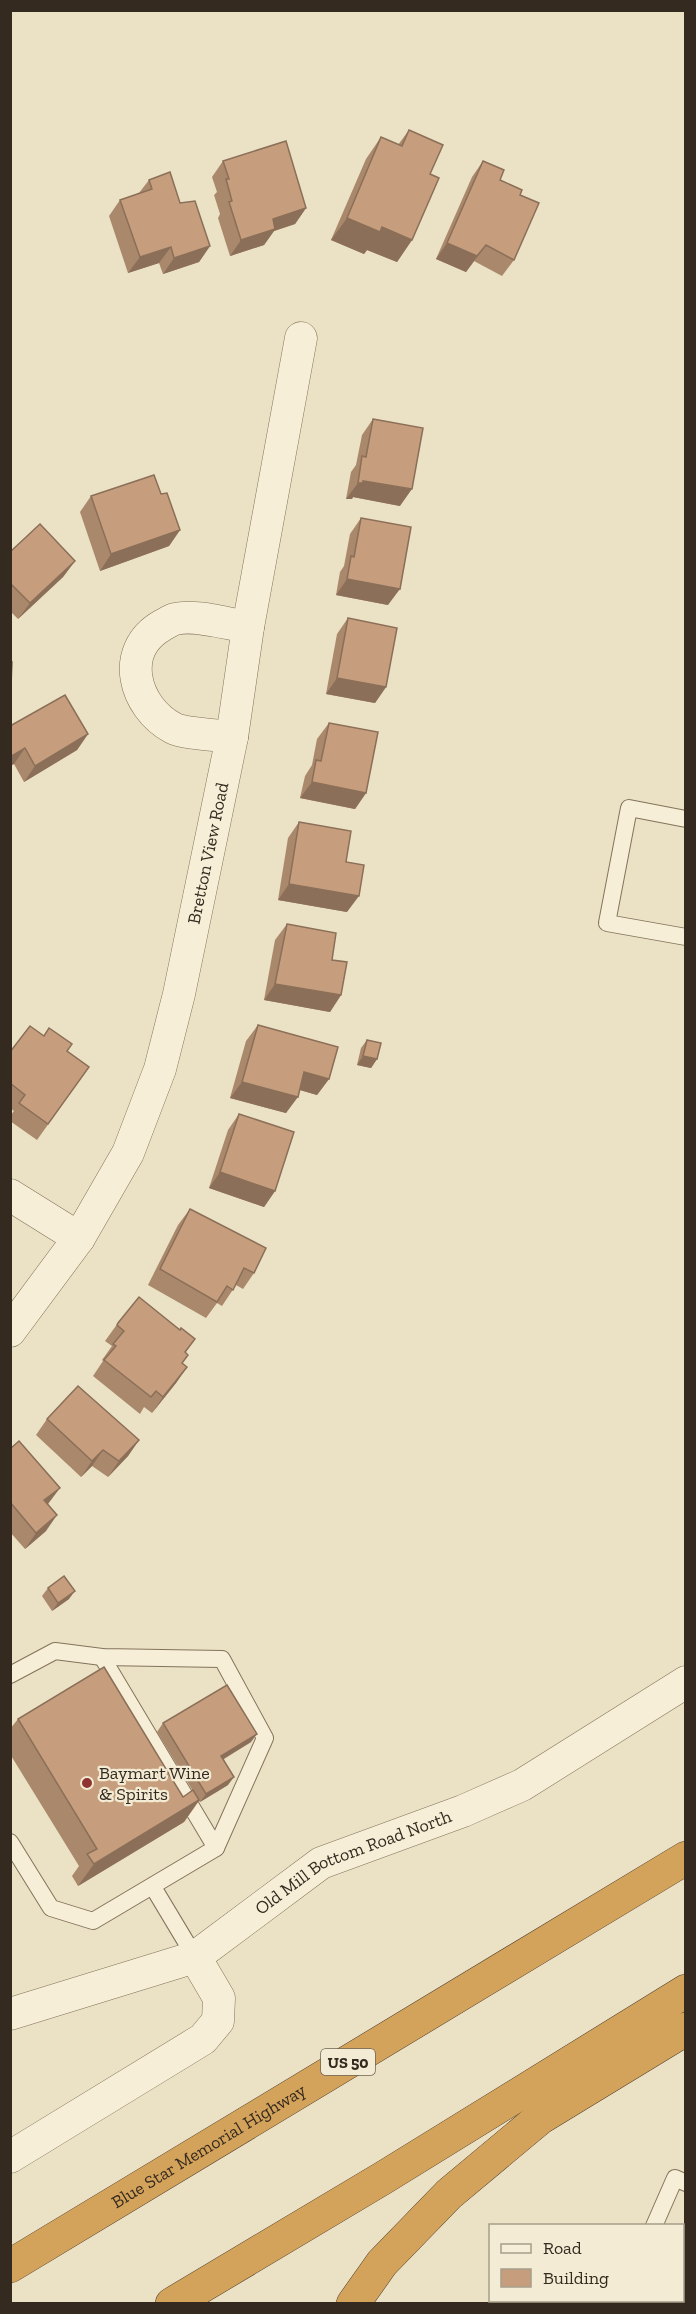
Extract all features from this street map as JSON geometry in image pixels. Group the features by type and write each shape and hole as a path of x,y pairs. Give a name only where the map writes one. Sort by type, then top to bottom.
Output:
{"highway":[{"name":"Blue Star Memorial Highway","path":"10,2266 686,1858"},
{"path":"172,2304 383,2178 686,1991"},
{"path":"353,2304 382,2263 449,2194 540,2118 686,2029"}],"street":[{"name":"Bretton View Road","path":"10,1331 79,1238 128,1153 160,1069 179,994 232,737 248,627 302,338"},
{"path":"232,737 175,730 152,713 141,694 135,672 140,649 151,632 174,619 192,618 248,627"},
{"path":"10,1195 79,1238"},
{"name":"Old Mill Bottom Road North","path":"10,2014 195,1957 321,1863 463,1810 522,1785 686,1682"},
{"path":"10,2157 203,2039 218,2021 219,1998 195,1957"}],"lane":[{"path":"686,819 628,808 607,923 686,938"},
{"path":"10,1675 55,1651 102,1657 222,1659 265,1738 216,1848 93,1921 51,1908 10,1842"},
{"path":"102,1657 216,1848"},
{"path":"153,1887 195,1957"},
{"path":"655,2224 675,2178 686,2183"}],"building":[{"path":"409,130 443,145 430,174 439,178 412,240 382,227 380,232 347,218 381,137 402,146"},
{"path":"286,141 306,208 273,219 275,229 241,240 229,202 232,201 226,179 229,179 223,161"},
{"path":"483,161 504,170 500,180 522,190 520,195 539,203 514,260 486,245 477,256 447,243"},
{"path":"170,172 180,203 195,201 210,246 174,258 171,247 140,257 120,200 152,189 149,180"},
{"path":"373,419 423,428 412,489 363,481 363,483 358,483 362,456 366,457"},
{"path":"154,475 161,494 167,493 180,530 111,554 91,496"},
{"path":"361,518 411,527 400,589 347,579 351,556 354,557"},
{"path":"40,524 75,561 30,603 10,583 10,552"},
{"path":"348,618 397,628 386,687 337,678"},
{"path":"10,662 12,662 11,685 10,685"},
{"path":"65,695 88,734 35,766 25,748 10,757 10,726"},
{"path":"329,723 378,732 366,793 312,782 316,760 321,761"},
{"path":"299,822 351,831 346,862 364,865 359,896 289,884"},
{"path":"287,924 336,933 332,960 347,962 341,995 275,984"},
{"path":"258,1025 338,1047 329,1079 304,1072 298,1097 242,1082"},
{"path":"30,1026 44,1036 49,1028 72,1044 67,1051 89,1067 48,1124 19,1103 25,1095 10,1083 10,1052"},
{"path":"367,1040 381,1043 377,1059 363,1056"},
{"path":"239,1114 294,1132 275,1191 220,1172"},
{"path":"190,1209 266,1248 254,1273 244,1268 233,1290 227,1286 217,1302 160,1269"},
{"path":"139,1297 180,1330 181,1328 195,1339 185,1352 188,1355 182,1363 187,1367 163,1397 156,1391 151,1397 104,1360 116,1346 113,1344 124,1331 117,1325 118,1323"},
{"path":"78,1386 139,1440 119,1461 103,1450 92,1461 47,1419"},
{"path":"19,1441 60,1488 44,1500 57,1515 36,1533 10,1502 10,1449"},
{"path":"64,1576 75,1591 58,1603 48,1588"},
{"name":"Baymart Wine & Spirits","path":"104,1667 183,1797 193,1790 199,1800 94,1864 87,1854 97,1849 18,1719"},
{"path":"227,1685 257,1734 221,1756 234,1777 206,1794 163,1723"}],"place":[{"name":"Baymart Wine & Spirits","path":"87,1783"}]}
